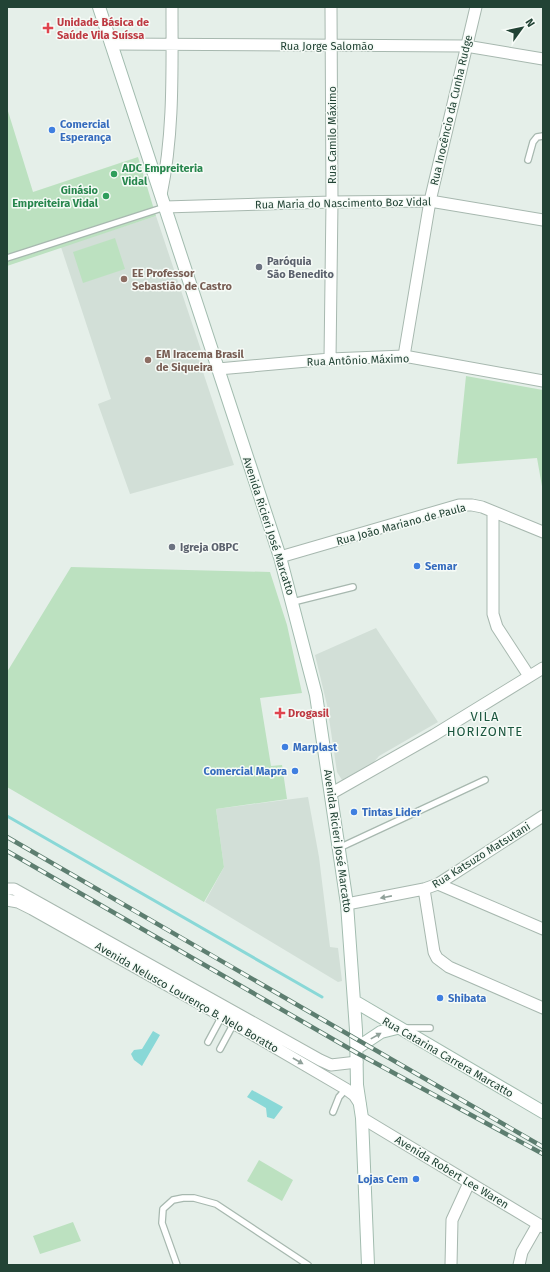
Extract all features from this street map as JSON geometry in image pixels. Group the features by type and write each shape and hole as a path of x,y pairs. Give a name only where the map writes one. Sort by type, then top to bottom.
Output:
{"main road":[{"name":"Avenida Ricieri José Marcatto","path":"99,7 280,558 293,602 316,695 332,793 347,904 362,1118 368,1265"},
{"name":"Rua Catarina Carrera Marcatto","path":"354,1001 397,1028 543,1112"},
{"path":"357,1048 381,1032 397,1028"},
{"name":"Avenida Ricieri José Marcatto","path":"357,1062 364,1083 364,1105 362,1118"}],"street":[{"path":"163,201 168,155 172,7"},
{"name":"Rua Camilo Máximo","path":"330,360 332,202 331,7"},
{"name":"Rua Inocêncio da Cunha Rudge","path":"404,356 430,201 476,7"},
{"name":"Rua Jorge Salomão","path":"111,44 466,46 543,60"},
{"name":"Rua Maria do Nascimento Boz Vidal","path":"163,201 430,201 543,220"},
{"name":"Rua Antônio Máximo","path":"218,369 404,356 543,381"},
{"name":"Rua João Mariano de Paula","path":"280,558 459,506 472,505 543,532"},
{"path":"493,513 493,614 497,627 529,676"},
{"path":"332,793 434,734 543,668"},
{"name":"Rua Katsuzo Matsutani","path":"347,904 424,889 438,884 543,816"},
{"path":"438,884 543,929"},
{"name":"Avenida Nelusco Lourenço B. Nelo Boratto","path":"7,889 14,889 201,999 234,1024 346,1089 354,1095 360,1104"},
{"path":"424,889 434,952 437,958 449,967 543,1008"},
{"name":"Avenida Nelusco Lourenço B. Nelo Boratto","path":"7,900 18,902 32,909 331,1066 357,1062"},
{"name":"Avenida Robert Lee Waren","path":"362,1118 540,1225"},
{"path":"451,1265 452,1220 469,1182"},
{"path":"520,1265 522,1252 540,1225"}],"lane":[{"path":"528,160 533,142 537,137 543,136"},
{"path":"7,258 163,201"},
{"path":"293,602 353,587"},
{"path":"339,848 485,780"},
{"path":"208,1042 222,1016"},
{"path":"220,1048 234,1024"},
{"path":"397,1028 430,1028"},
{"path":"333,1112 339,1097 346,1089"},
{"path":"177,1265 162,1223 163,1209 172,1200 183,1198 199,1199 216,1204 308,1265"}],"shaded area":[{"path":"156,216 201,350 196,351 234,465 130,494 98,404 111,399 61,247"},
{"path":"376,628 438,722 379,756 373,763 342,780 337,772 327,705 315,655"},
{"path":"308,797 319,857 330,947 338,948 342,981 338,982 205,902 224,867 216,809"}],"green space":[{"name":"ADC Empreiteria Vidal","path":"7,108 33,192 138,157 156,216 7,266"},
{"path":"115,238 125,269 83,283 73,252"},
{"path":"466,376 543,390 543,492 537,458 457,464"},
{"path":"71,567 270,572 287,625 302,693 260,698 271,766 282,765 287,799 216,809 224,867 204,902 7,787 7,672"},
{"path":"259,1160 293,1180 282,1201 247,1181"},
{"path":"73,1222 81,1241 40,1254 33,1236"}],"water":[{"path":"153,1031 160,1035 142,1066 134,1060 131,1054 134,1050 142,1049"},
{"path":"252,1090 283,1107 274,1119 267,1117 266,1108 247,1097"}],"waterway":[{"path":"7,816 322,997"}],"railway":[{"path":"7,837 543,1147"},
{"path":"7,851 357,1053 543,1154"}],"place":[{"name":"Unidade Básica de Saúde Vila Suíssa","path":"48,28"},
{"name":"Comercial Esperança","path":"52,130"},
{"name":"ADC Empreiteria Vidal","path":"114,174"},
{"name":"Ginásio Empreiteira Vidal","path":"106,196"},
{"name":"Paróquia São Benedito","path":"259,267"},
{"name":"EE Professor Sebastião de Castro","path":"124,279"},
{"name":"EM Iracema Brasil de Siqueira","path":"148,360"},
{"name":"Igreja OBPC","path":"172,547"},
{"name":"Semar","path":"417,566"},
{"name":"Drogasil","path":"280,713"},
{"name":"Marplast","path":"285,747"},
{"name":"Comercial Mapra","path":"295,771"},
{"name":"Tintas Lider","path":"354,812"},
{"name":"Shibata","path":"440,998"},
{"name":"Lojas Cem","path":"416,1179"}],"district":[{"name":"VILA HORIZONTE","path":"485,724"}]}
